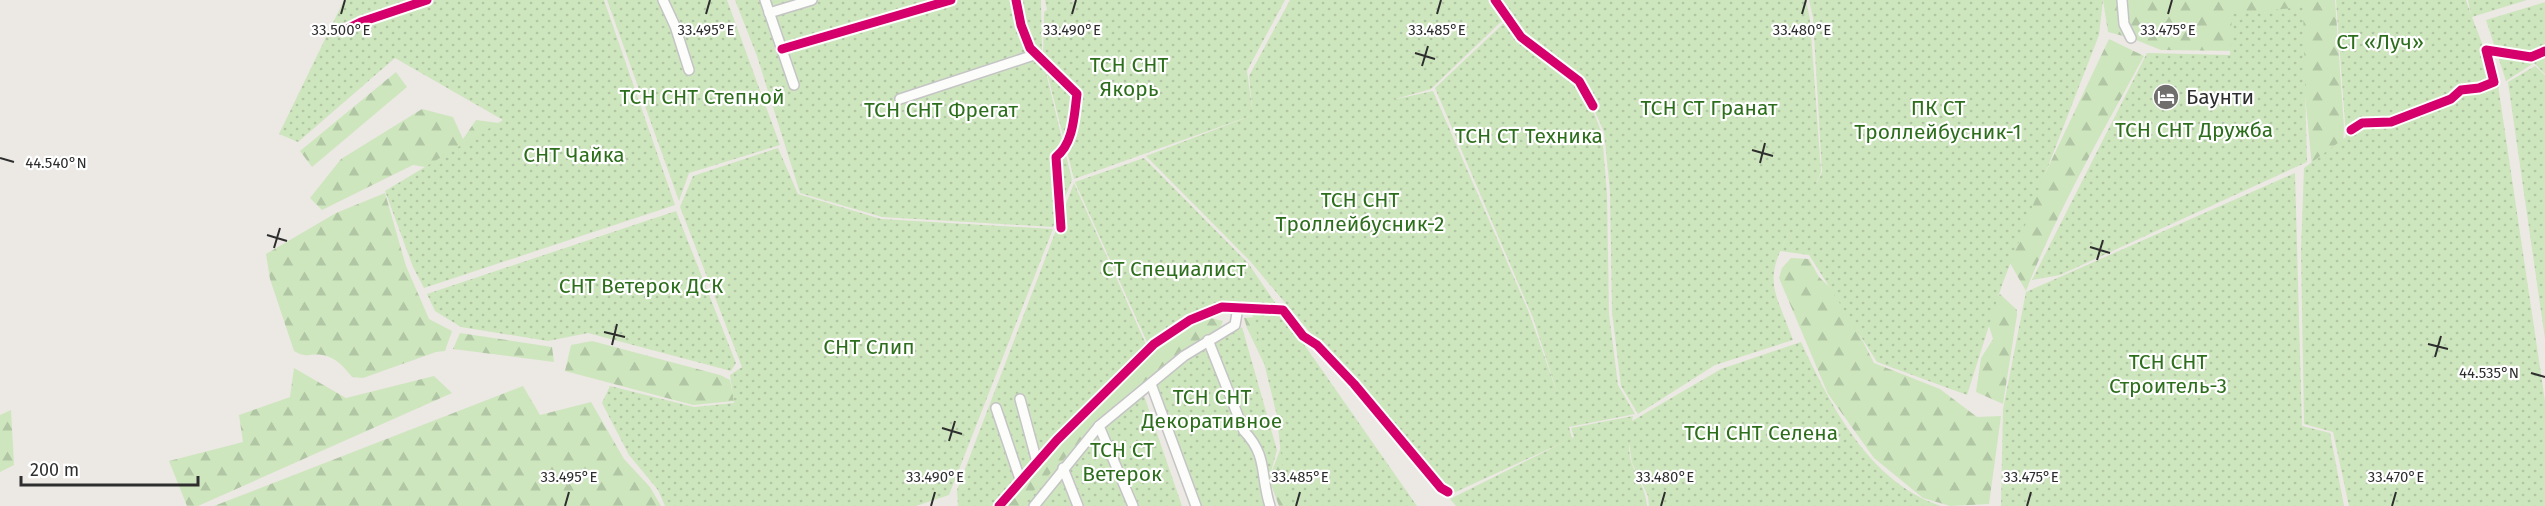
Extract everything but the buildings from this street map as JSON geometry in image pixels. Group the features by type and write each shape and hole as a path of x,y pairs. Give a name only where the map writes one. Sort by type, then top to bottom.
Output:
{"street":[{"path":"343,31 361,22 427,0"},
{"path":"663,0 675,26 688,70"},
{"path":"765,0 794,85"},
{"path":"769,13 812,0"},
{"path":"782,49 951,0"},
{"path":"1017,0 1021,25 1030,48 1077,94 1071,135 1064,151 1056,157 1062,228"},
{"path":"1495,0 1521,37 1579,81 1593,106"},
{"path":"2122,0 2124,24 2132,38"},
{"path":"2351,130 2362,123 2391,122 2451,99 2461,90 2479,88 2494,82 2486,50 2531,57 2545,51"},
{"path":"900,99 1037,54"},
{"path":"999,506 1037,462 1154,344 1205,312 1222,307 1283,310 1303,336 1317,345 1441,488 1448,492"},
{"path":"1034,506 1099,426 1184,356 1235,325 1238,307"},
{"path":"1208,340 1244,431 1254,442 1261,455 1264,485 1270,506"},
{"path":"1151,384 1196,506"},
{"path":"1020,399 1037,462"},
{"path":"996,408 1021,482"},
{"path":"1099,426 1133,506"},
{"path":"1063,468 1078,506"}],"green space":[{"name":"СНТ Чайка","path":"344,0 604,0 675,205 424,288 413,267 385,191 503,120 395,58 298,142 279,134"},
{"name":"ТСН СНТ Степной","path":"607,0 727,0 780,145 689,173 679,201"},
{"name":"ТСН СНТ Фрегат","path":"735,0 1041,0 1042,56 1072,180 1053,227 882,217 800,193 757,56"},
{"path":"1045,0 1073,0 1068,3 1076,0 1285,0 1247,71 1253,114 1249,76 1290,0 1490,0 1503,20 1431,89 1392,100 1433,91 1528,310 1558,395 1533,318 1435,88 1506,21 1577,81 1591,105 1602,134 1607,194 1609,314 1618,385 1635,414 1569,427 1572,438 1574,437 1571,428 1633,416 1632,421 1721,369 1801,342 1825,391 1855,439 1893,479 1916,495 1941,506 1649,506 1648,496 1632,463 1629,443 1631,461 1646,497 1647,506 1456,506 1450,499 1564,442 1447,496 1250,261 1146,156 1253,115 1074,179 1043,57 1044,12 1047,10"},
{"path":"1497,0 1806,0 1810,19 1821,172 1815,186 1822,172 1813,18 1809,0 2103,0 2099,35 2002,285 1967,395 1877,362 1809,255 1780,251 1776,261 1774,285 1793,340 1715,365 1638,414 1621,386 1612,312 1610,191 1604,132 1581,80 1523,36"},
{"path":"2103,0 2335,0 2344,127 2334,336 2316,208 2303,75 2235,51 2161,50 2108,32"},
{"name":"СТ «Луч»","path":"2336,0 2466,0 2471,15 2468,0 2527,0 2472,17 2498,85 2545,401 2545,506 2349,506 2333,432 2304,424 2301,251 2304,168 2346,137"},
{"path":"2545,2 2545,74 2534,63 2506,81 2486,20"},
{"name":"ТСН СНТ Дружба","path":"2303,7 2307,162 2060,275 2032,280 2147,53 2230,55 2232,14"},
{"path":"2109,39 2144,56 2066,201 2026,291 2006,256"},
{"path":"2535,66 2545,75 2545,339 2508,82"},
{"path":"396,72 407,87 312,167 300,151"},
{"path":"422,109 453,117 463,139 476,120 499,123 491,132 432,168 413,165 322,210 310,198 341,159"},
{"name":"СНТ Слип","path":"778,148 798,194 881,219 1053,229 949,495 916,506 665,506 658,490 629,455 602,403 610,386 694,407 734,403 730,375 742,367 680,207 693,176"},
{"name":"СТ Специалист","path":"1144,158 1248,263 1276,304 1220,304 1151,351 1075,182"},
{"name":"ТСН СНТ Строитель-3","path":"2295,173 2302,426 2330,433 2344,506 2001,506 2003,409 2026,292"},
{"path":"1074,183 1149,351 1073,428 1006,506 958,506 957,490"},
{"path":"385,193 406,266 429,319 452,331 445,351 436,352 363,378 352,377 336,360 322,355 303,355 294,351 270,279 266,254 336,213"},
{"name":"СНТ Ветерок ДСК","path":"676,211 736,363 731,371 588,333 548,341 461,327 435,311 427,294"},
{"path":"1791,258 1809,259 1819,277 1840,297 1874,363 1940,389 1977,417 2001,416 1989,504 1950,506 1923,498 1874,458 1828,394 1779,278 1782,268"},
{"path":"2000,294 2017,310 2003,404 1976,392 1981,358 1993,339 1985,313"},
{"path":"1280,310 1417,506 1286,506 1277,416 1252,313"},
{"path":"1206,317 1223,321 1219,330 1151,384 1034,506 1007,506 1102,396 1161,343"},
{"path":"1255,317 1291,361 1305,374 1310,432 1301,469 1319,506 1279,506 1269,479 1291,421 1247,328 1244,318"},
{"name":"ТСН СНТ Декоративное","path":"1242,327 1277,450 1269,479 1275,506 1191,506 1150,388 1207,347"},
{"path":"460,333 552,347 554,362 453,349"},
{"path":"592,341 720,375 730,380 734,401 693,405 565,371 571,345"},
{"path":"294,368 346,398 434,376 452,393 198,506 187,506 169,461 243,442 239,415 290,397"},
{"name":"ТСН СТ Ветерок","path":"1139,381 1182,506 1019,506"},
{"path":"523,386 540,415 591,402 624,459 650,487 661,506 214,506"},
{"path":"11,410 14,465 0,472 0,415"}],"cycle path":[{"path":"343,31 361,22 427,0"},
{"path":"782,49 951,0"},
{"path":"1016,0 1021,25 1030,48 1077,94 1070,136 1056,157 1061,228"},
{"path":"1495,0 1521,37 1579,81 1593,106"},
{"path":"2351,130 2362,123 2391,122 2451,99 2461,90 2479,88 2494,82 2486,50 2531,57 2545,51"},
{"path":"999,506 1057,440 1154,344 1190,320 1222,307 1283,310 1303,336 1317,345 1354,384 1441,488 1448,492"}],"place":[{"name":"Баунти","path":"2166,97"}],"park label":[{"name":"ТСН СНТ Якорь","path":"1129,77"},
{"name":"ТСН СТ Гранат","path":"1709,108"},
{"name":"ПК СТ Троллейбусник-1","path":"1938,120"},
{"name":"ТСН СТ Техника","path":"1529,136"},
{"name":"ТСН СНТ Троллейбусник-2","path":"1360,212"},
{"name":"ТСН СНТ Селена","path":"1761,433"}]}
